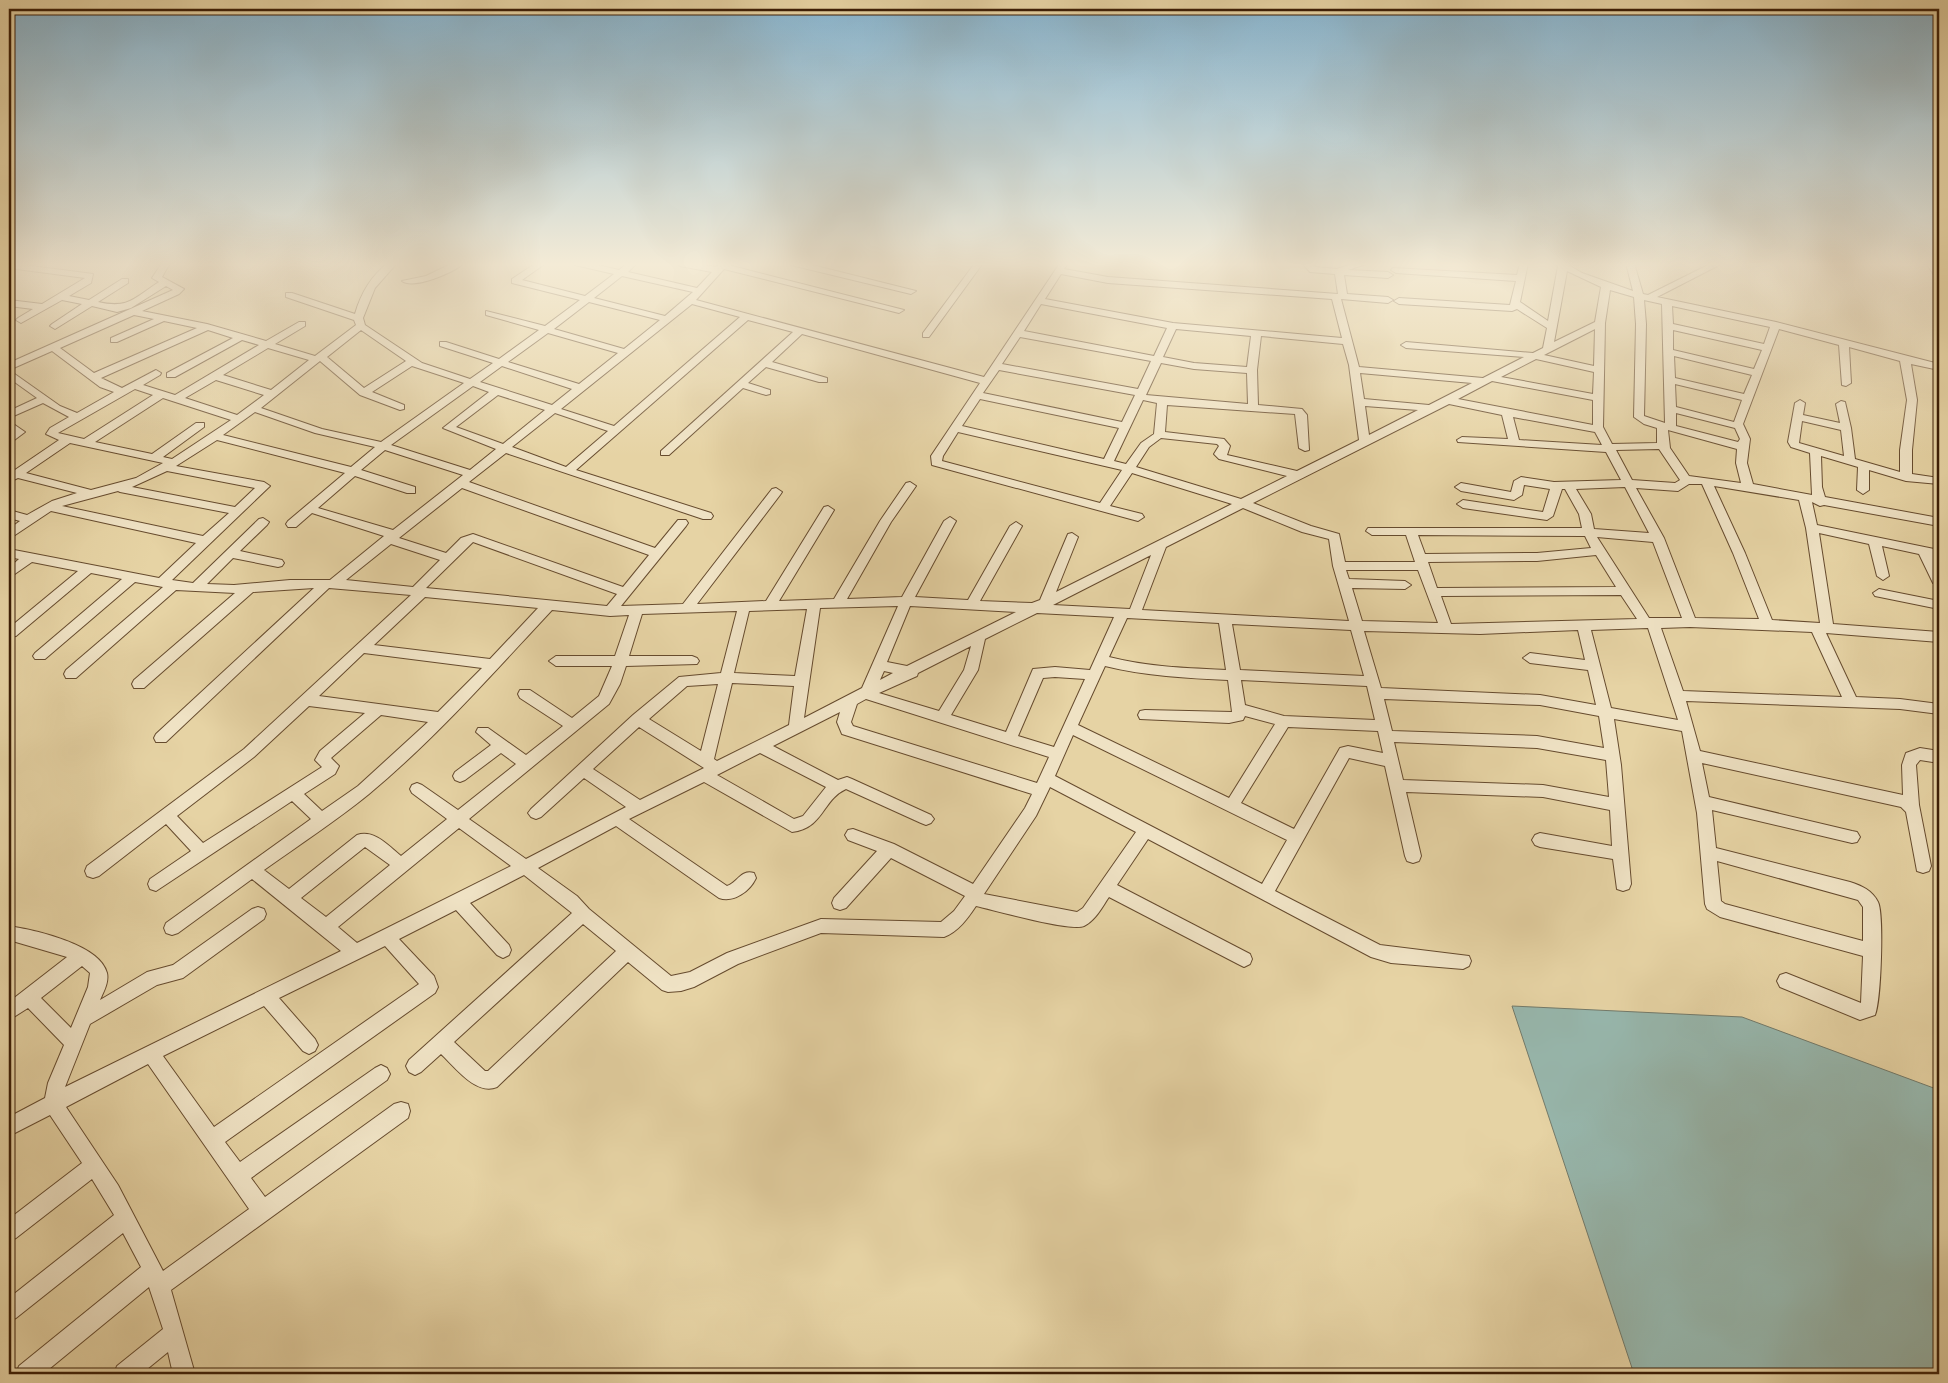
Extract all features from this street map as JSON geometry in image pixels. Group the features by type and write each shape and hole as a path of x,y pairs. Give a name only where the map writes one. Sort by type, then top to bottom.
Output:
{"street":[{"path":"9,367 100,328"},
{"path":"114,340 142,328"},
{"path":"94,377 206,328"},
{"path":"209,328 318,357 364,394 400,407"},
{"path":"176,399 296,328"},
{"path":"9,535 50,507 141,480 215,436 255,409 353,328"},
{"path":"366,328 411,362 616,430"},
{"path":"536,328 625,352"},
{"path":"292,524 383,446 547,328"},
{"path":"161,738 330,584 656,328"},
{"path":"568,471 734,328"},
{"path":"788,328 985,381"},
{"path":"926,335 931,328"},
{"path":"1021,328 937,456 936,463 1138,517"},
{"path":"1109,462 1172,328"},
{"path":"1191,328 1348,340"},
{"path":"1345,328 1355,370 1365,443"},
{"path":"1548,348 1553,328"},
{"path":"11,1122 53,1104 266,996 388,938 457,900 527,868 710,769 762,747 978,639 1487,379 1536,356 1548,348 1592,328"},
{"path":"1600,328 1599,429 1630,483 1658,538 1690,622"},
{"path":"1640,328 1641,357 1638,414 1645,421 1743,447"},
{"path":"1669,328 1672,409 1667,427 1660,436 1662,446 1686,480"},
{"path":"1676,328 1768,348"},
{"path":"1738,426 1775,328"},
{"path":"1785,328 1939,367"},
{"path":"664,453 800,331"},
{"path":"1017,333 1194,366 1252,370"},
{"path":"1253,407 1252,370 1256,333"},
{"path":"171,375 241,337"},
{"path":"443,344 580,388"},
{"path":"1844,344 1846,383"},
{"path":"1406,345 1536,356 1600,370"},
{"path":"54,348 104,385 123,392"},
{"path":"1670,352 1758,373"},
{"path":"1905,359 1912,400 1906,450 1906,476"},
{"path":"364,394 411,362"},
{"path":"764,363 823,380"},
{"path":"995,366 1141,395 1162,401 1253,407 1300,413 1305,448"},
{"path":"1355,370 1487,379 1600,398"},
{"path":"9,373 44,399 77,417"},
{"path":"71,674 167,584 206,541 264,486 51,434 77,417 156,373"},
{"path":"214,376 272,394"},
{"path":"1671,380 1748,398"},
{"path":"741,384 766,392"},
{"path":"134,385 239,420"},
{"path":"496,391 448,428 568,471 707,516"},
{"path":"86,443 161,394"},
{"path":"976,396 1125,426"},
{"path":"9,415 44,399"},
{"path":"1447,400 1599,429"},
{"path":"1159,435 1162,401"},
{"path":"1359,402 1430,408"},
{"path":"1800,404 1793,444 1906,476 1939,481"},
{"path":"1841,404 1850,460"},
{"path":"255,409 332,435 383,446 471,474"},
{"path":"1672,409 1738,426 1745,439 1740,464 1748,486"},
{"path":"1507,412 1514,442"},
{"path":"1798,416 1846,428"},
{"path":"9,424 20,432 9,441"},
{"path":"154,458 200,425"},
{"path":"955,428 1129,467 1244,503 1309,530 1332,535 1338,550 1339,566 1374,687 1413,856"},
{"path":"1103,507 1146,445 1159,435 1220,441 1225,446 1220,454 1223,457 1299,475"},
{"path":"215,436 352,471 411,490"},
{"path":"12,476 68,439"},
{"path":"1462,440 1610,448 1662,446"},
{"path":"1815,451 1816,487 1820,502"},
{"path":"1863,490 1864,465"},
{"path":"12,476 90,494"},
{"path":"1461,487 1514,496 1521,481 1562,485 1630,483 1678,487 1686,480 1706,481 1748,486 1820,502 1939,522"},
{"path":"1706,481 1739,553 1767,624"},
{"path":"460,483 657,553"},
{"path":"1463,504 1548,516 1562,485"},
{"path":"1562,485 1584,514 1589,532 1624,591 1649,622 1679,696 1688,727 1703,802 1710,853 1713,904 1720,910 1872,951"},
{"path":"837,604 886,521 910,486"},
{"path":"118,488 239,511"},
{"path":"687,608 776,492"},
{"path":"1805,499 1812,528 1822,628 1852,703"},
{"path":"50,507 206,541"},
{"path":"310,509 448,558"},
{"path":"770,605 828,510"},
{"path":"9,514 30,520"},
{"path":"868,694 906,601 950,521"},
{"path":"194,588 263,522"},
{"path":"610,611 682,523"},
{"path":"972,604 1016,526"},
{"path":"1812,528 1939,554"},
{"path":"1372,531 1589,532 1658,538"},
{"path":"1410,531 1446,628"},
{"path":"1040,607 1072,537"},
{"path":"92,870 250,753 418,592 465,541 473,538 625,592"},
{"path":"1874,540 1883,576"},
{"path":"417,789 571,901 583,914 668,984 674,984 708,973 733,958 821,926 944,930 960,916 1031,812 1094,675 1128,614 1160,546"},
{"path":"1339,566 1537,557 1599,551"},
{"path":"1924,551 1939,584"},
{"path":"9,553 194,588 249,588 330,584 610,611 906,601 1357,626 1538,628 1649,622 1690,622 1767,624 1939,637"},
{"path":"230,553 278,563"},
{"path":"9,574 30,557"},
{"path":"11,633 89,568"},
{"path":"40,656 133,577"},
{"path":"1344,583 1405,585"},
{"path":"139,684 249,588"},
{"path":"1433,592 1624,591"},
{"path":"1879,593 1939,604"},
{"path":"796,730 801,680 814,604"},
{"path":"172,928 382,774 442,718 548,606"},
{"path":"710,769 744,607"},
{"path":"326,926 400,864 574,726 609,693 637,610"},
{"path":"1145,715 1229,718 1238,716 1239,708 1225,619"},
{"path":"1583,625 1595,666 1613,755 1623,884"},
{"path":"942,718 974,664 978,653 978,639"},
{"path":"360,648 493,664"},
{"path":"1530,658 1595,666"},
{"path":"556,661 692,660"},
{"path":"1102,660 1137,669 1526,698 1605,710 1688,727"},
{"path":"880,665 912,672"},
{"path":"1010,739 1038,673 1055,672 1094,675"},
{"path":"536,813 638,719 684,681 728,678 801,680"},
{"path":"525,694 574,726"},
{"path":"868,694 1058,754"},
{"path":"1679,696 1912,705 1939,709"},
{"path":"306,700 442,718"},
{"path":"851,702 844,722 847,730 1045,785 1146,830 1377,952 1391,955 1463,961"},
{"path":"1239,708 1284,721 1384,731 1537,742 1613,755"},
{"path":"156,884 202,852 330,770 332,766 322,760 325,755 379,709"},
{"path":"638,719 792,826 806,823 837,786 847,783 926,819"},
{"path":"1232,806 1284,721"},
{"path":"1070,727 1298,838"},
{"path":"482,732 526,763"},
{"path":"460,776 501,745"},
{"path":"762,747 837,786"},
{"path":"1266,892 1345,752 1353,751 1372,759 1392,761"},
{"path":"1693,754 1865,792 1910,805"},
{"path":"1923,866 1917,822 1910,805 1909,764 1911,757 1920,754 1939,757"},
{"path":"583,770 640,808"},
{"path":"1398,786 1543,791 1617,805"},
{"path":"294,794 321,820"},
{"path":"1703,802 1852,837"},
{"path":"167,815 202,852"},
{"path":"617,819 725,893 735,891 748,878"},
{"path":"853,835 890,849 974,896 1051,916 1080,920 1089,913 1146,830"},
{"path":"289,898 362,840 370,841 400,864"},
{"path":"1540,840 1620,854"},
{"path":"840,903 890,849"},
{"path":"1710,853 1857,891 1871,905 1872,989 1869,1009 1866,1011 1854,1010 1786,981"},
{"path":"252,870 326,926 356,953"},
{"path":"1106,887 1244,959"},
{"path":"457,900 503,950"},
{"path":"86,1018 153,978 177,972 258,914"},
{"path":"415,1066 583,914"},
{"path":"9,933 33,937 82,956 97,968 99,978 86,1018 56,1083 53,1104 94,1166 156,1278 174,1333 184,1374"},
{"path":"212,1140 430,987 428,982 388,938"},
{"path":"441,1042 481,1079 491,1081 628,951"},
{"path":"9,1012 82,956"},
{"path":"266,996 309,1045"},
{"path":"29,997 74,1043"},
{"path":"151,1054 263,1211"},
{"path":"238,1175 381,1074"},
{"path":"27,1374 156,1278 263,1211 401,1110"},
{"path":"9,1231 94,1166"},
{"path":"9,1311 125,1219"},
{"path":"125,1374 174,1333"}],"water":[{"path":"1512,1006 1742,1017 1939,1090 1939,1374 1634,1374"}]}
